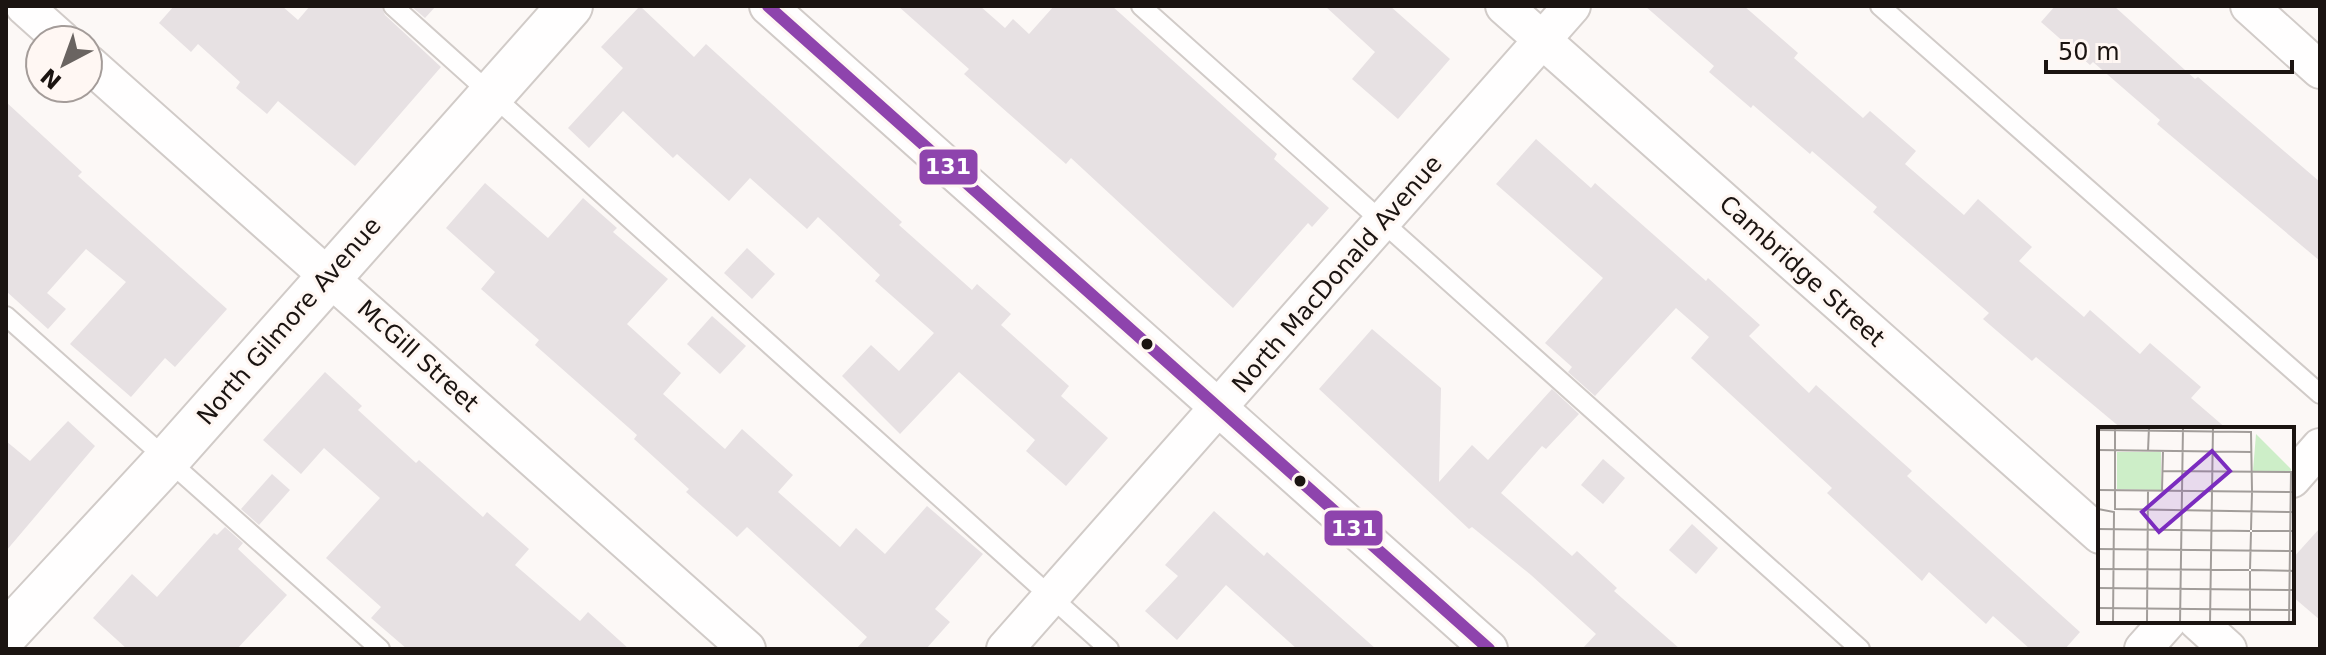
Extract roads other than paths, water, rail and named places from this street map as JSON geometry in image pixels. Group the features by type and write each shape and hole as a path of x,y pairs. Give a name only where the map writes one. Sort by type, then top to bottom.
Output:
{"street":[{"path":"24,6 44,24"},
{"name":"North Gilmore Avenue","path":"6,634 167,460 328,275 570,6"},
{"path":"768,6 1489,649"},
{"name":"Cambridge Street","path":"1504,6 2098,533"},
{"name":"North MacDonald Avenue","path":"1005,649 1220,409 1572,6"},
{"path":"2249,6 2320,70"},
{"name":"McGill Street","path":"104,77 747,649"},
{"path":"2294,477 2320,447"},
{"path":"2143,649 2166,623"},
{"path":"2199,623 2228,649"}],"lane":[{"path":"393,6 1109,649"},
{"path":"1141,6 1860,649"},
{"path":"1880,6 2320,394"},
{"path":"6,316 380,649"}]}
